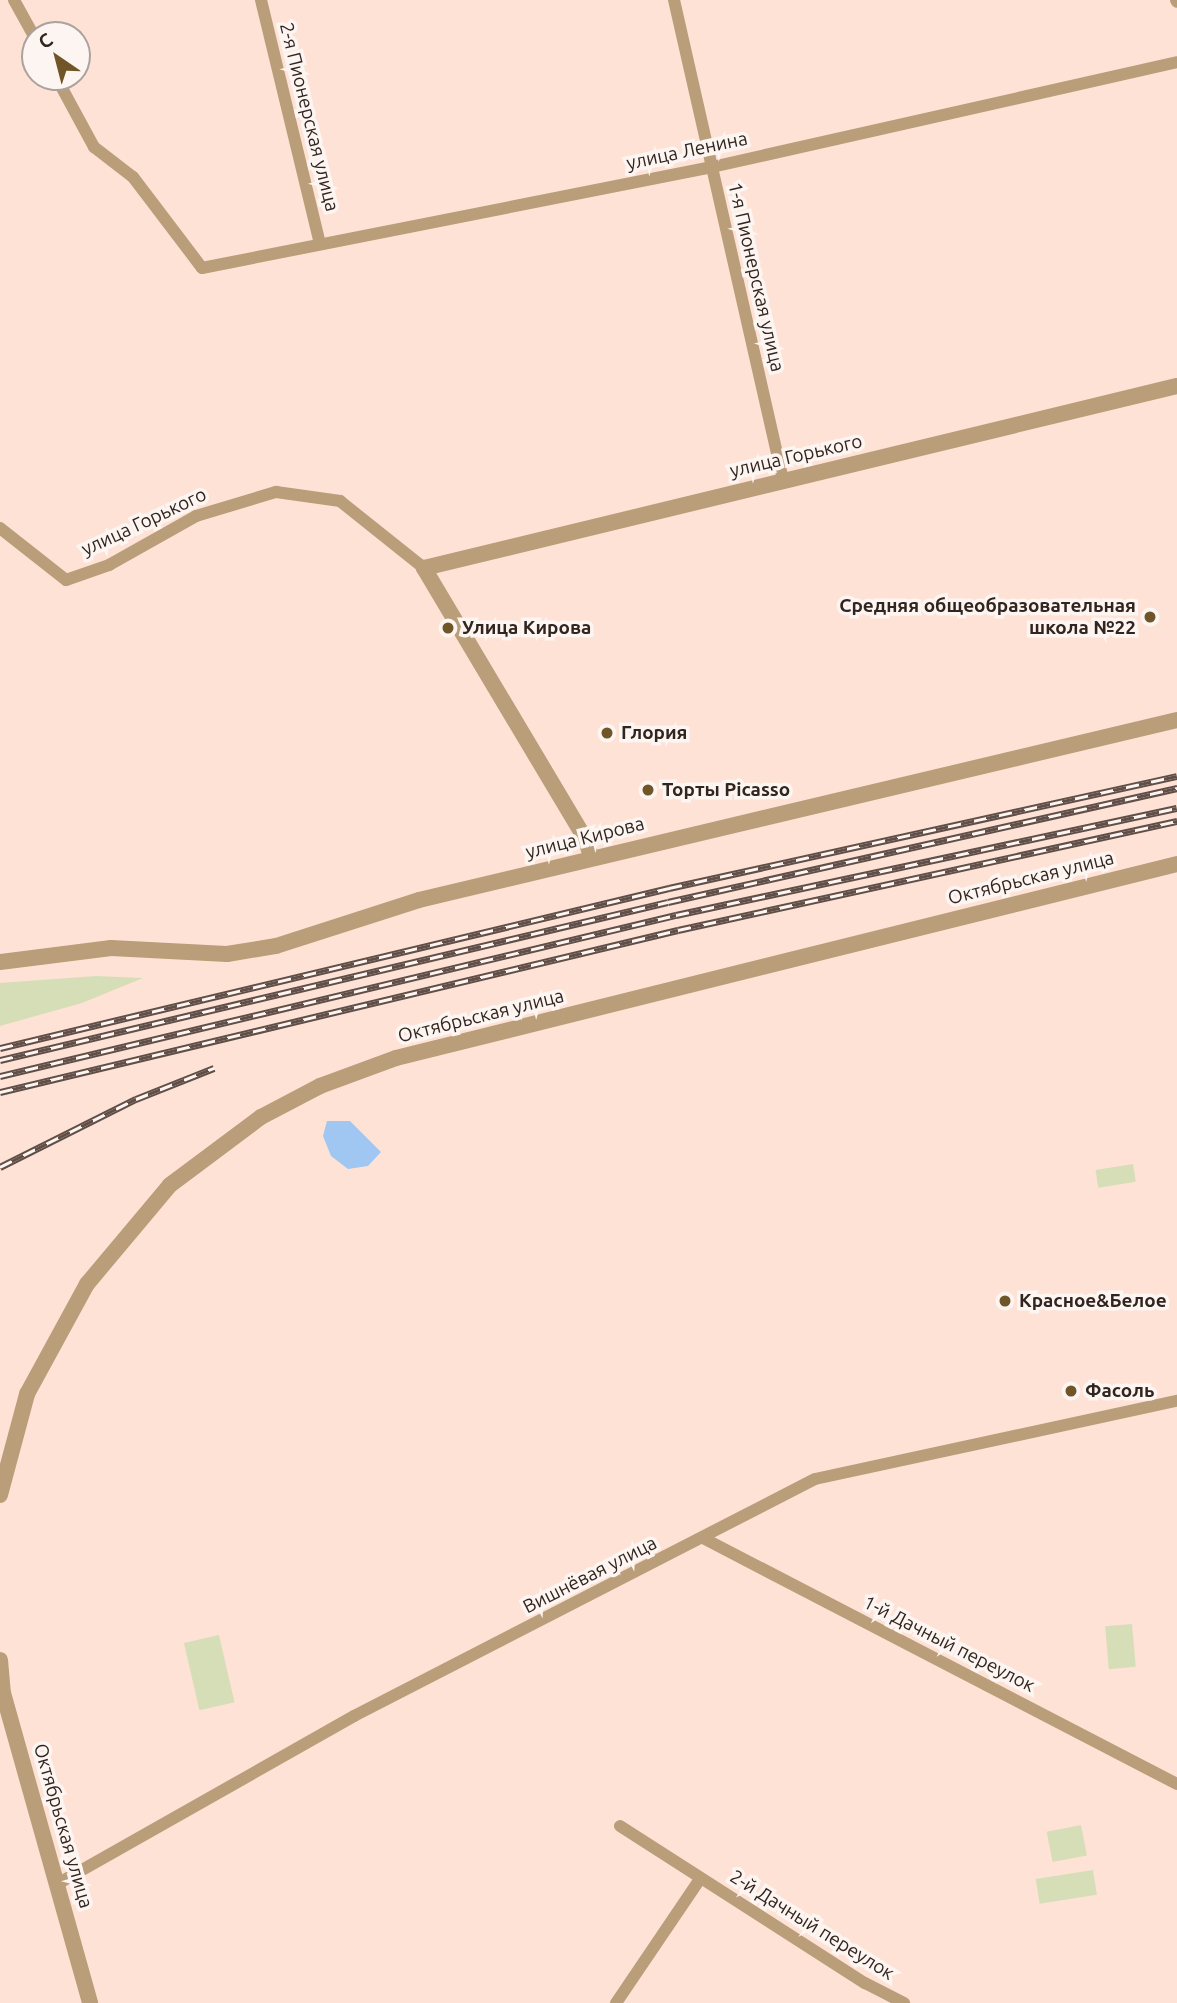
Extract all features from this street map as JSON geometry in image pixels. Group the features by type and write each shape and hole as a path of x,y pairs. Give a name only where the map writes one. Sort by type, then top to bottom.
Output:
{"street":[{"path":"14,0 26,21"},
{"name":"2-я Пионерская улица","path":"261,0 320,243"},
{"name":"1-я Пионерская улица","path":"674,0 783,481"},
{"name":"улица Ленина","path":"63,91 93,147 133,177 202,268 712,167 1177,62"},
{"name":"улица Горького","path":"424,568 1177,386"},
{"name":"улица Горького","path":"0,528 66,580 109,565 196,516 276,492 340,501 424,568 578,826 591,857"},
{"name":"улица Кирова","path":"0,962 111,948 227,954 276,946 419,900 1177,720"},
{"name":"Октябрьская улица","path":"0,1495 27,1394 86,1284 170,1185 228,1140 320,1086 396,1058 1177,864"},
{"name":"Вишнёвая улица","path":"59,1883 354,1716 815,1479 1177,1401"},
{"name":"1-й Дачный переулок","path":"703,1538 1177,1784"},
{"name":"Октябрьская улица","path":"0,1660 1,1693 59,1883 90,2003"},
{"name":"2-й Дачный переулок","path":"620,1826 699,1878 904,2003"},
{"name":"2-й Дачный переулок","path":"616,2003 699,1878"}],"green space":[{"path":"96,976 143,978 82,1003 0,1026 0,983"},
{"path":"1133,1164 1136,1182 1098,1188 1095,1170"},
{"path":"1132,1624 1136,1667 1109,1669 1105,1626"},
{"path":"219,1635 235,1702 199,1710 184,1643"},
{"path":"1081,1825 1087,1855 1053,1862 1047,1832"},
{"path":"1093,1870 1097,1895 1040,1904 1036,1879"}],"water":[{"path":"327,1121 350,1121 381,1152 368,1166 348,1169 331,1156 323,1136"}],"railway":[{"path":"0,1048 669,888 1177,776"},
{"path":"0,1060 668,902 1177,788"},
{"path":"0,1076 676,915 1177,808"},
{"path":"0,1092 678,930 1177,821"},
{"path":"0,1167 136,1099 214,1068"}],"place":[{"name":"Средняя общеобразовательная школа №22","path":"1150,617"},
{"name":"Улица Кирова","path":"448,628"},
{"name":"Глория","path":"607,733"},
{"name":"Торты Picasso","path":"648,790"},
{"name":"Красное&Белое","path":"1005,1301"},
{"name":"Фасоль","path":"1071,1391"}]}
